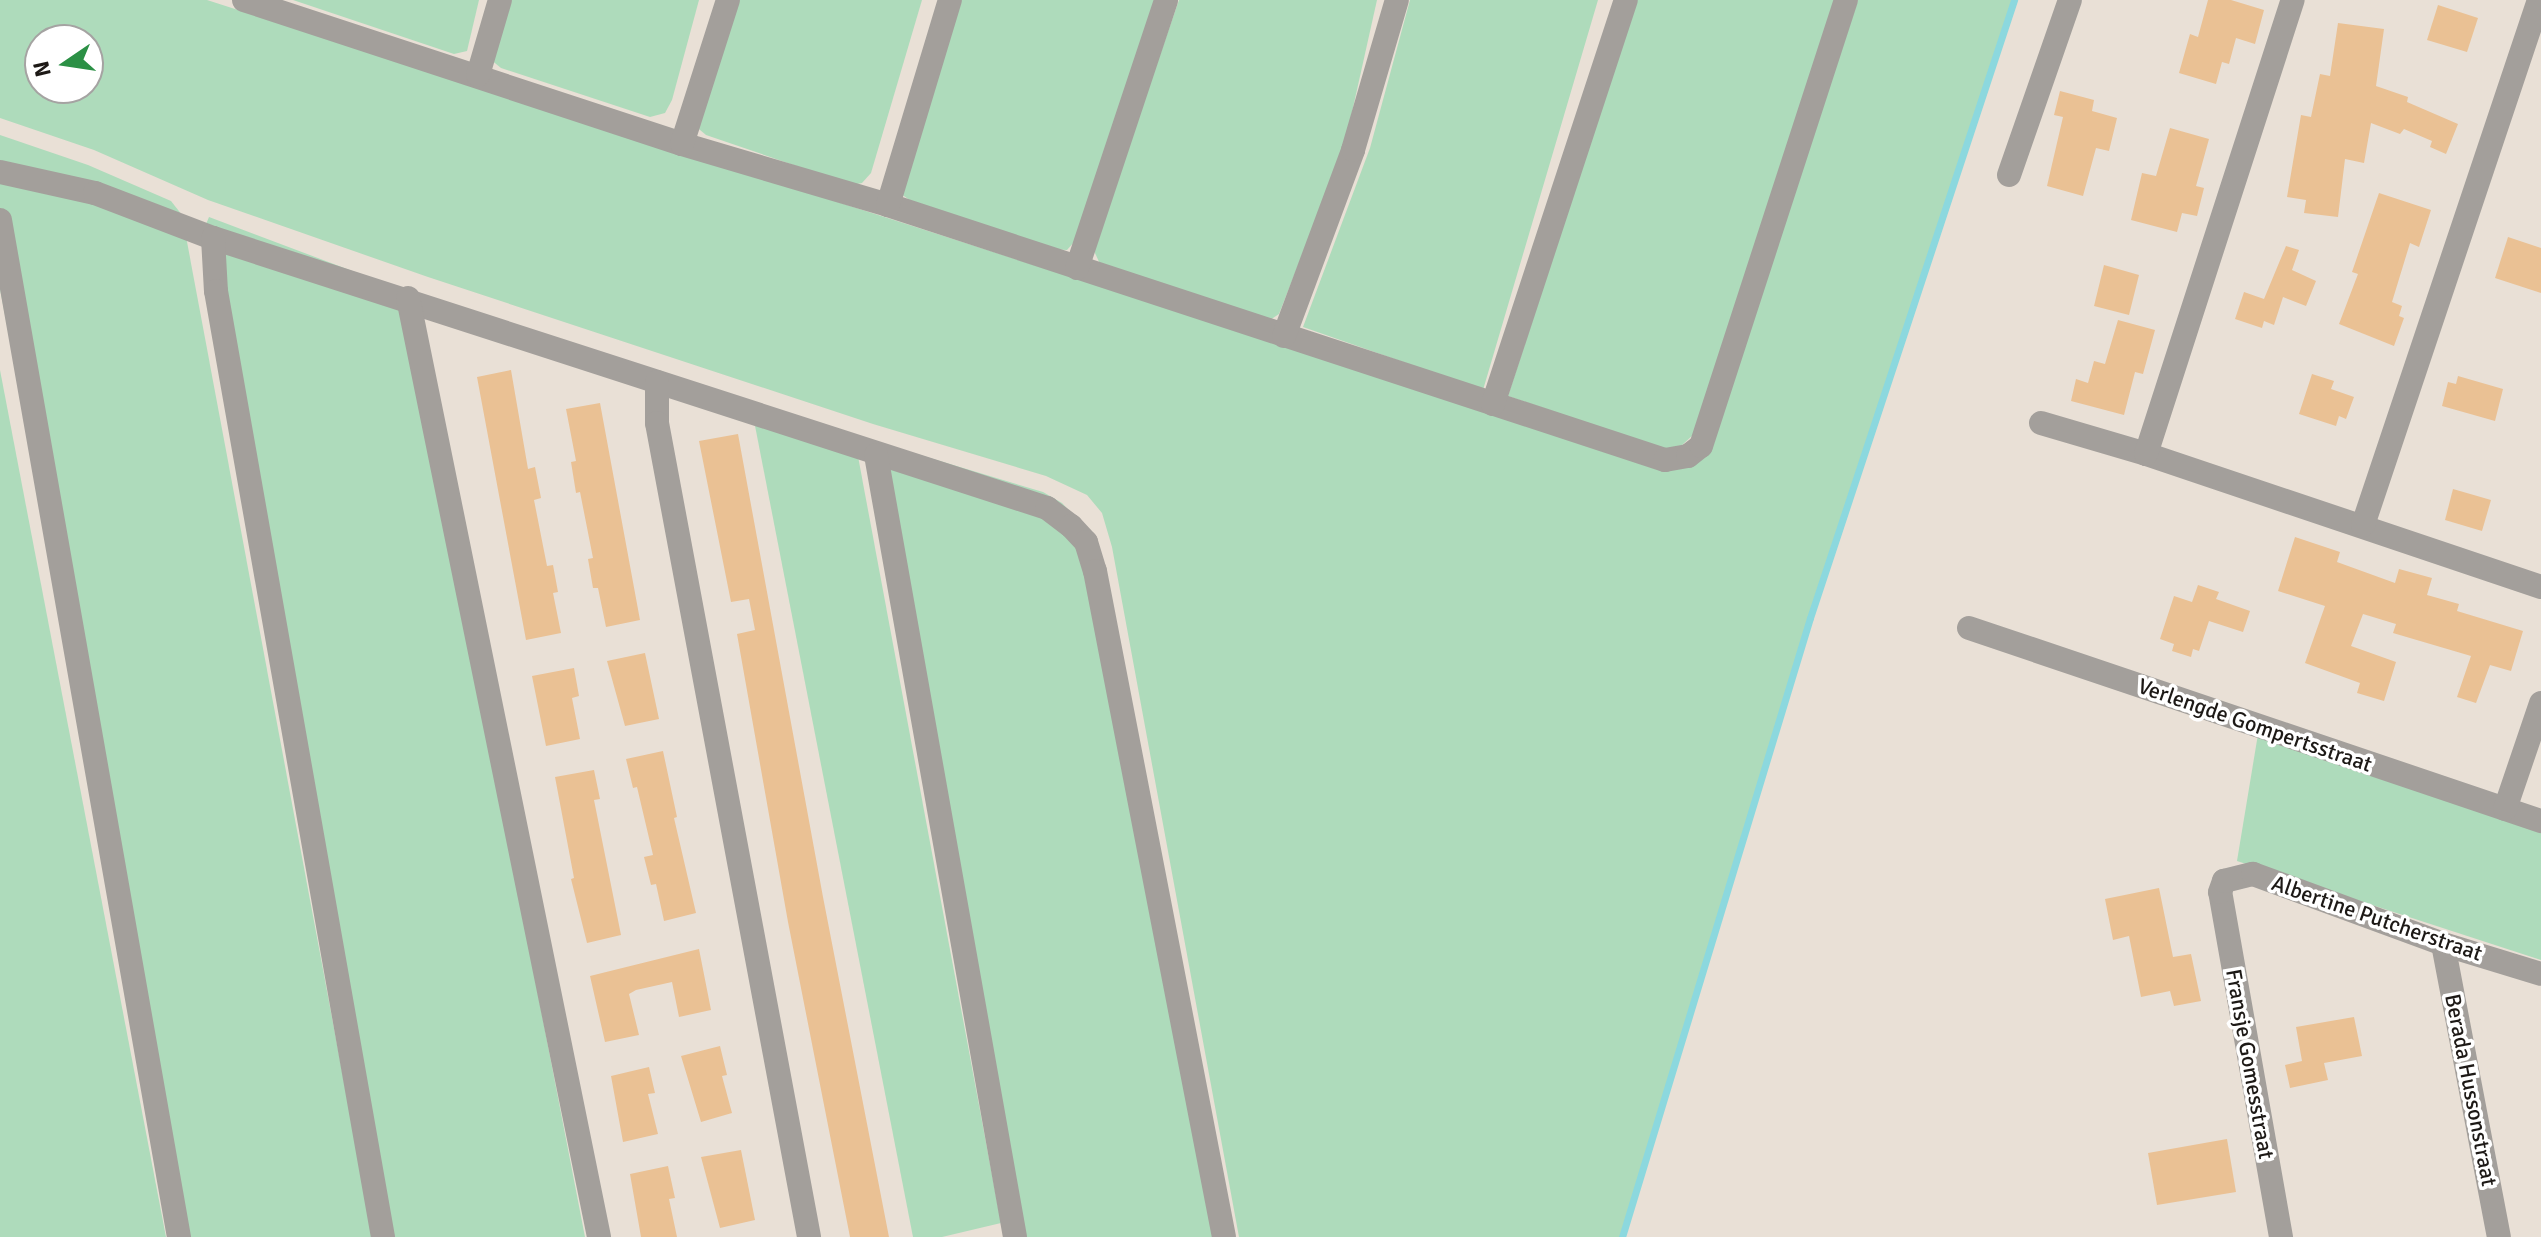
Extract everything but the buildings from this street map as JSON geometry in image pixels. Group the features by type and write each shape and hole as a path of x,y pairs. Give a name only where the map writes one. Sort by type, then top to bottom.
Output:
{"street":[{"path":"478,75 500,0"},
{"path":"682,144 728,0"},
{"path":"888,205 950,0"},
{"path":"1077,268 1166,0"},
{"path":"1284,336 1353,150 1397,0"},
{"path":"1493,404 1626,0"},
{"path":"257,2 682,144 888,205 1665,460 1688,456 1701,446 1846,0"},
{"path":"2009,175 2070,0"},
{"path":"2146,454 2293,0"},
{"path":"2363,525 2539,0"},
{"path":"0,172 95,193 213,238 408,298 876,455 1047,508 1086,542 1095,571 1224,1237"},
{"path":"0,220 179,1237"},
{"path":"213,238 219,307 383,1237"},
{"path":"408,298 599,1237"},
{"path":"657,382 657,423 809,1237"},
{"path":"2041,423 2363,525 2541,587"},
{"path":"876,455 1015,1237"},
{"name":"Verlengde Gompertsstraat","path":"1969,628 2541,821"},
{"path":"2505,809 2541,703"},
{"name":"Albertine Putcherstraat","path":"2220,892 2224,881 2253,874 2443,944 2541,974"},
{"name":"Fransje Gomesstraat","path":"2220,892 2281,1237"},
{"name":"Berada Hussonstraat","path":"2443,944 2499,1237"}],"green space":[{"path":"0,0 207,0 1671,469 1708,450 1858,0 2014,0 1810,618 1622,1237 1239,1237 1112,547 1102,513 1087,495 1046,476 873,424 428,277 208,200 94,150 0,118"},
{"path":"293,0 479,0 467,51 454,54"},
{"path":"498,0 699,0 672,100 665,113 650,117 501,68 490,59"},
{"path":"723,0 922,0 871,173 862,183 852,185 706,135 693,124"},
{"path":"947,0 1156,0 1075,241 1067,250 1051,249 911,201 901,194"},
{"path":"1179,0 1377,0 1344,148 1279,314 1270,320 1100,264 1095,253 1095,241"},
{"path":"1410,0 1598,0 1483,390 1303,327 1370,148"},
{"path":"1636,0 1835,0 1693,435 1681,446 1666,450 1508,396"},
{"path":"0,135 88,165 171,201 182,215 373,1237 182,1237 0,289"},
{"path":"209,217 408,292 453,555 585,1237 389,1237 202,234"},
{"path":"0,370 166,1237 0,1237"},
{"path":"750,400 857,451 1001,1223 942,1237 913,1237"},
{"path":"890,446 1043,492 1062,503 1077,519 1217,1237 1017,1237 878,459"},
{"path":"2260,722 2541,815 2541,960 2237,861"}],"waterway":[{"path":"1622,1237 1810,618 2014,0"}]}
